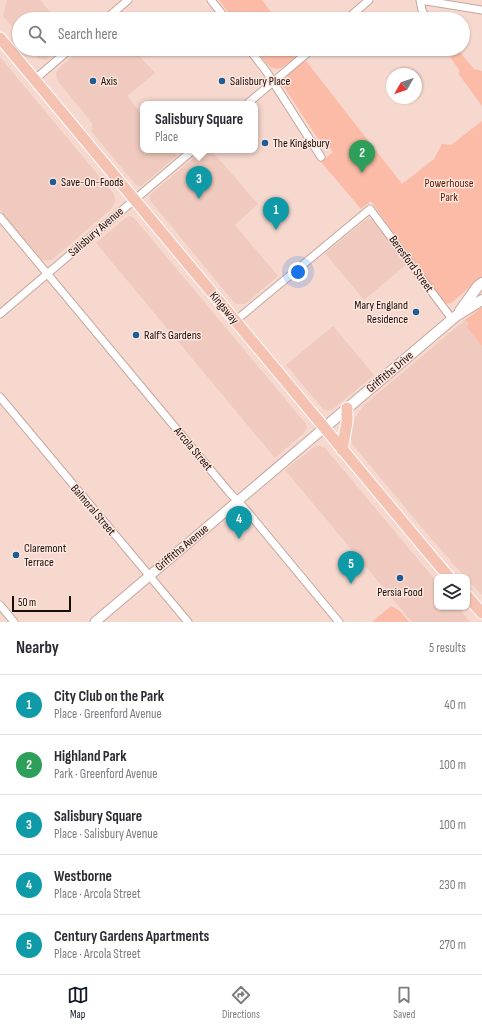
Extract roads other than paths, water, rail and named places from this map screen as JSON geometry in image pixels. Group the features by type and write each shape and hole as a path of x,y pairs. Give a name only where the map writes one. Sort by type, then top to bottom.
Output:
{"main road":[{"name":"Kingsway","path":"0,38 12,53"},
{"name":"Kingsway","path":"15,56 342,450 447,574"},
{"name":"Griffiths Drive","path":"454,318 478,286 482,283"},
{"name":"Griffiths Drive","path":"324,428 454,318 482,300"},
{"path":"342,450 347,422 347,408"},
{"path":"470,599 482,613"}],"street":[{"path":"114,12 128,0"},
{"path":"211,0 220,12"},
{"path":"355,12 369,0"},
{"path":"423,12 420,0 482,10"},
{"path":"34,80 62,56"},
{"path":"254,56 266,71 272,83 321,157"},
{"path":"251,101 304,56"},
{"name":"Salisbury Avenue","path":"0,314 189,153"},
{"name":"Beresford Street","path":"235,321 370,209 454,318"},
{"name":"Arcola Street","path":"0,217 339,622"},
{"name":"Balmoral Street","path":"0,397 188,622"},
{"name":"Griffiths Avenue","path":"95,622 324,428"},
{"path":"0,605 14,622"}],"place":[{"name":"Axis","path":"93,81"},
{"name":"Salisbury Place","path":"222,81"},
{"name":"The Kingsbury","path":"265,143"},
{"name":"Highland Park","path":"362,173"},
{"name":"Save-On-Foods","path":"53,182"},
{"name":"Salisbury Square","path":"199,199"},
{"name":"City Club on the Park","path":"276,230"},
{"name":"Mary England Residence","path":"416,312"},
{"name":"Ralf's Gardens","path":"136,335"},
{"name":"Westborne","path":"239,539"},
{"name":"Claremont Terrace","path":"16,555"},
{"name":"Persia Food","path":"400,578"},
{"name":"Century Gardens Apartments","path":"351,584"}],"park label":[{"name":"Powerhouse Park","path":"449,190"}]}
